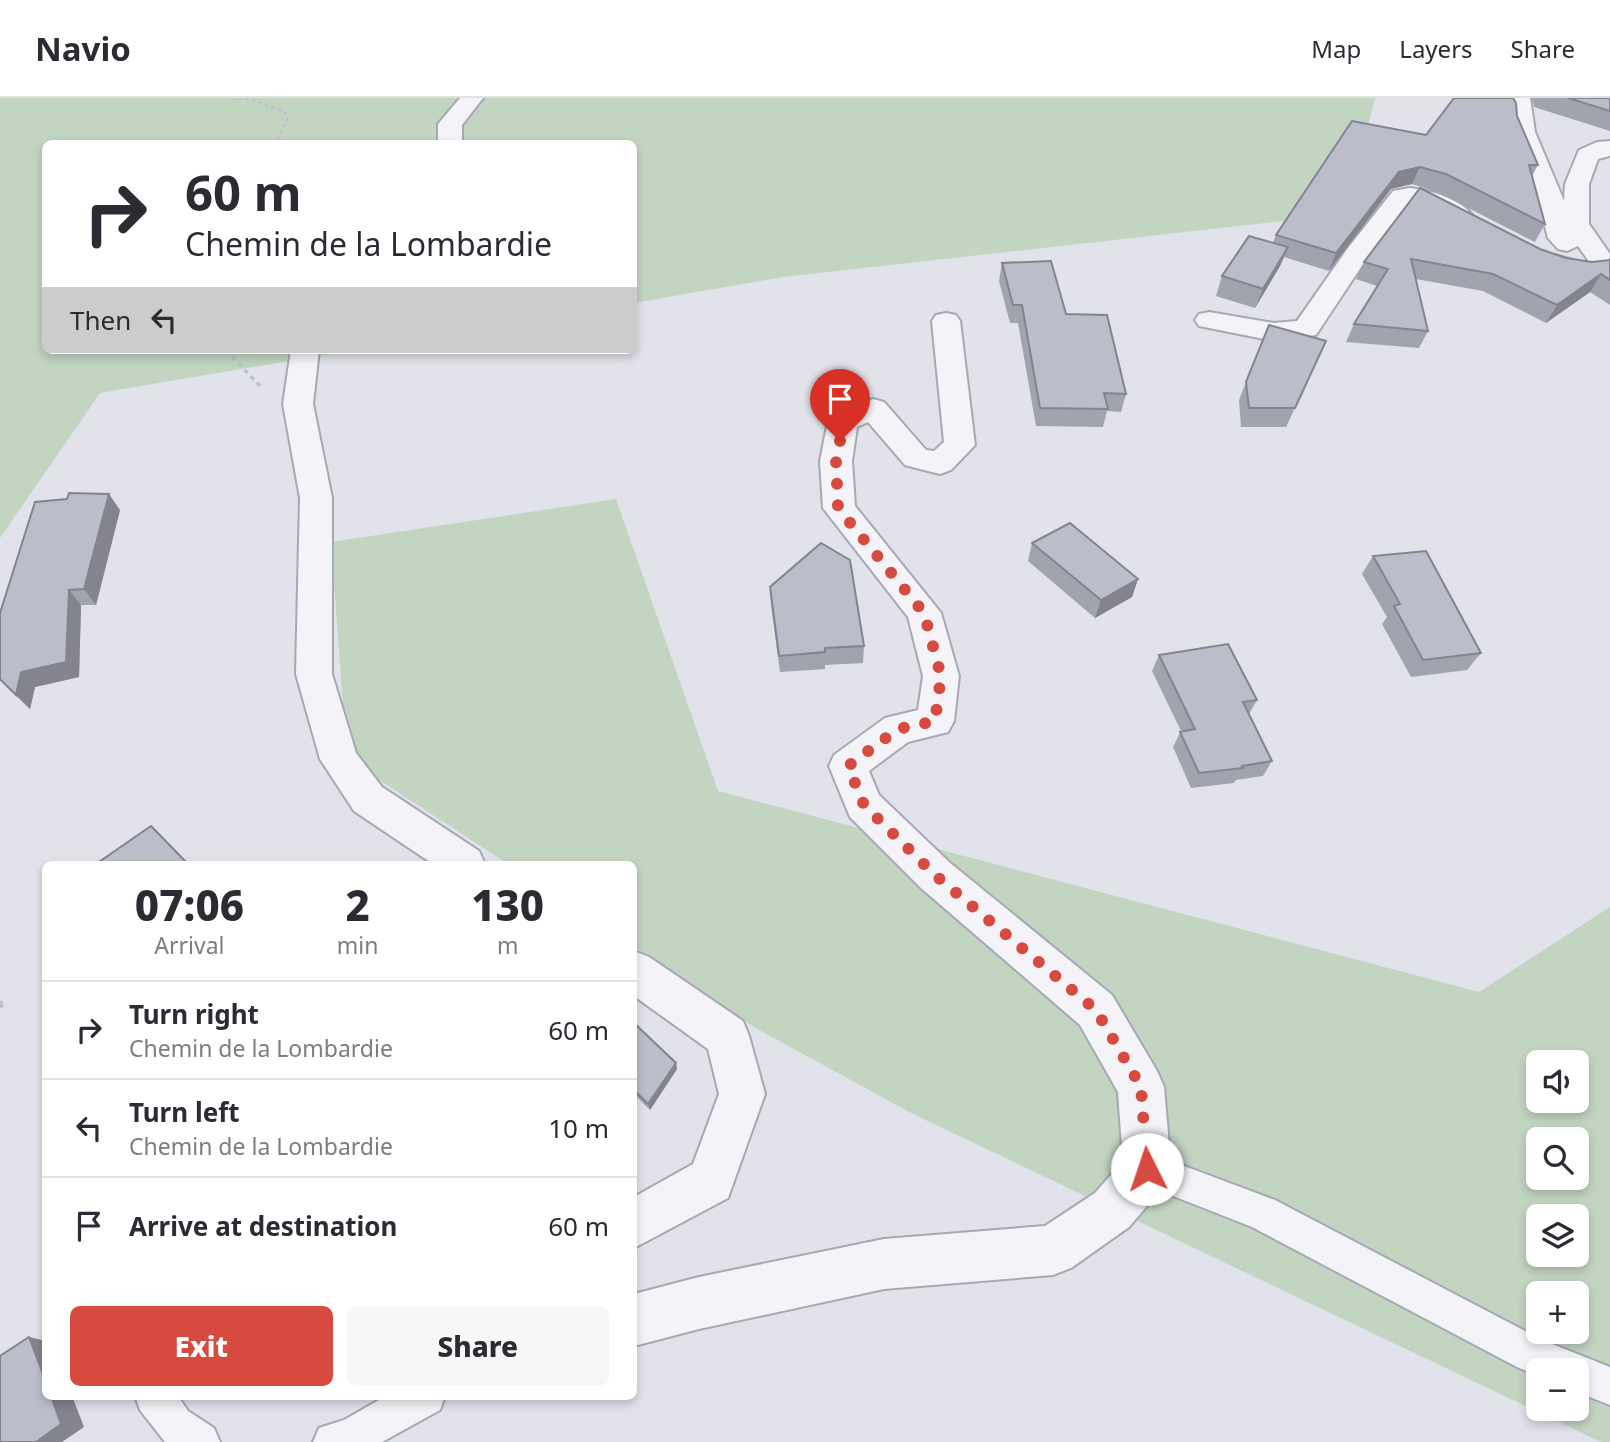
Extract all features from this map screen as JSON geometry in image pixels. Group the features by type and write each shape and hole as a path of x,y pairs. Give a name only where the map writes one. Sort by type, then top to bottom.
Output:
{"street":[{"path":"450,140 450,124 472,98"},
{"path":"1519,98 1522,132 1551,199 1561,238 1598,269"},
{"path":"1598,269 1601,260 1576,224 1577,184 1587,155 1605,147 1610,149"},
{"path":"1209,320 1274,332 1306,329 1357,254 1402,196 1412,194 1427,199 1488,230"},
{"path":"1534,255 1586,272 1598,269"},
{"path":"637,1319 699,1303 884,1264 1054,1250 1111,1209 1147,1169 1141,1087 1096,1010 935,875 864,805 848,766 898,729 935,721 941,676 924,613 838,508 836,461 844,421 873,409 916,458 940,463 960,445 946,321"},
{"path":"305,354 298,404 316,498 314,674 339,759 368,799 461,861"},
{"path":"637,973 727,1036 742,1094 710,1181 637,1221"}],"lane":[{"path":"1147,1169 1262,1213 1540,1358"},
{"path":"1589,1378 1610,1386"},
{"path":"157,1400 174,1425 200,1442"},
{"path":"333,1442 350,1437 419,1400"}],"path":[{"path":"238,98 249,99 285,112 288,118 277,140"},
{"path":"0,1001 2,1010"}],"green space":[{"path":"0,98 1375,98 1346,214 783,277 637,302 637,140 42,140 42,354 330,354 100,393 0,538"},
{"path":"616,499 718,791 1479,992 1610,907 1610,1442 1601,1442 1557,1421 1589,1421 1589,1358 1526,1358 1526,1406 911,1113 754,1027 637,949 637,861 503,861 347,759 331,542"}],"building":[{"path":"1454,98 1513,98 1517,116 1538,165 1529,165 1545,224 1446,174 1420,167 1399,172 1336,253 1276,235 1352,121 1426,135"},
{"path":"1568,98 1610,98 1610,111"},
{"path":"1420,188 1540,249 1566,258 1592,262 1610,260 1610,280 1601,274 1557,305 1493,274 1411,259 1428,331 1354,324 1388,269 1364,262"},
{"path":"1249,236 1288,247 1263,289 1222,276"},
{"path":"1051,261 1066,314 1107,315 1126,394 1104,393 1108,409 1040,408 1022,305 1013,305 1002,263"},
{"path":"1269,325 1326,341 1295,408 1249,408 1246,382"},
{"path":"69,493 109,494 84,589 69,590 66,662 21,672 16,695 0,679 0,613 35,502 67,499"},
{"path":"1070,523 1138,579 1101,600 1032,543"},
{"path":"821,543 850,560 864,646 825,648 825,652 779,656 770,587"},
{"path":"1426,551 1481,653 1423,660 1394,606 1400,604 1373,556"},
{"path":"1228,644 1257,700 1243,702 1272,761 1242,766 1243,768 1199,773 1180,732 1195,729 1159,655"},
{"path":"151,826 185,861 100,861"},
{"path":"637,1026 676,1063 648,1104 637,1093"},
{"path":"29,1337 42,1371 42,1400 52,1400 61,1424 36,1442 0,1442 0,1356"}],"route":[{"path":"840,441 836,461 838,508 924,613 941,676 935,721 898,729 848,766 864,805 935,875 1096,1010 1141,1087 1147,1169"}]}
